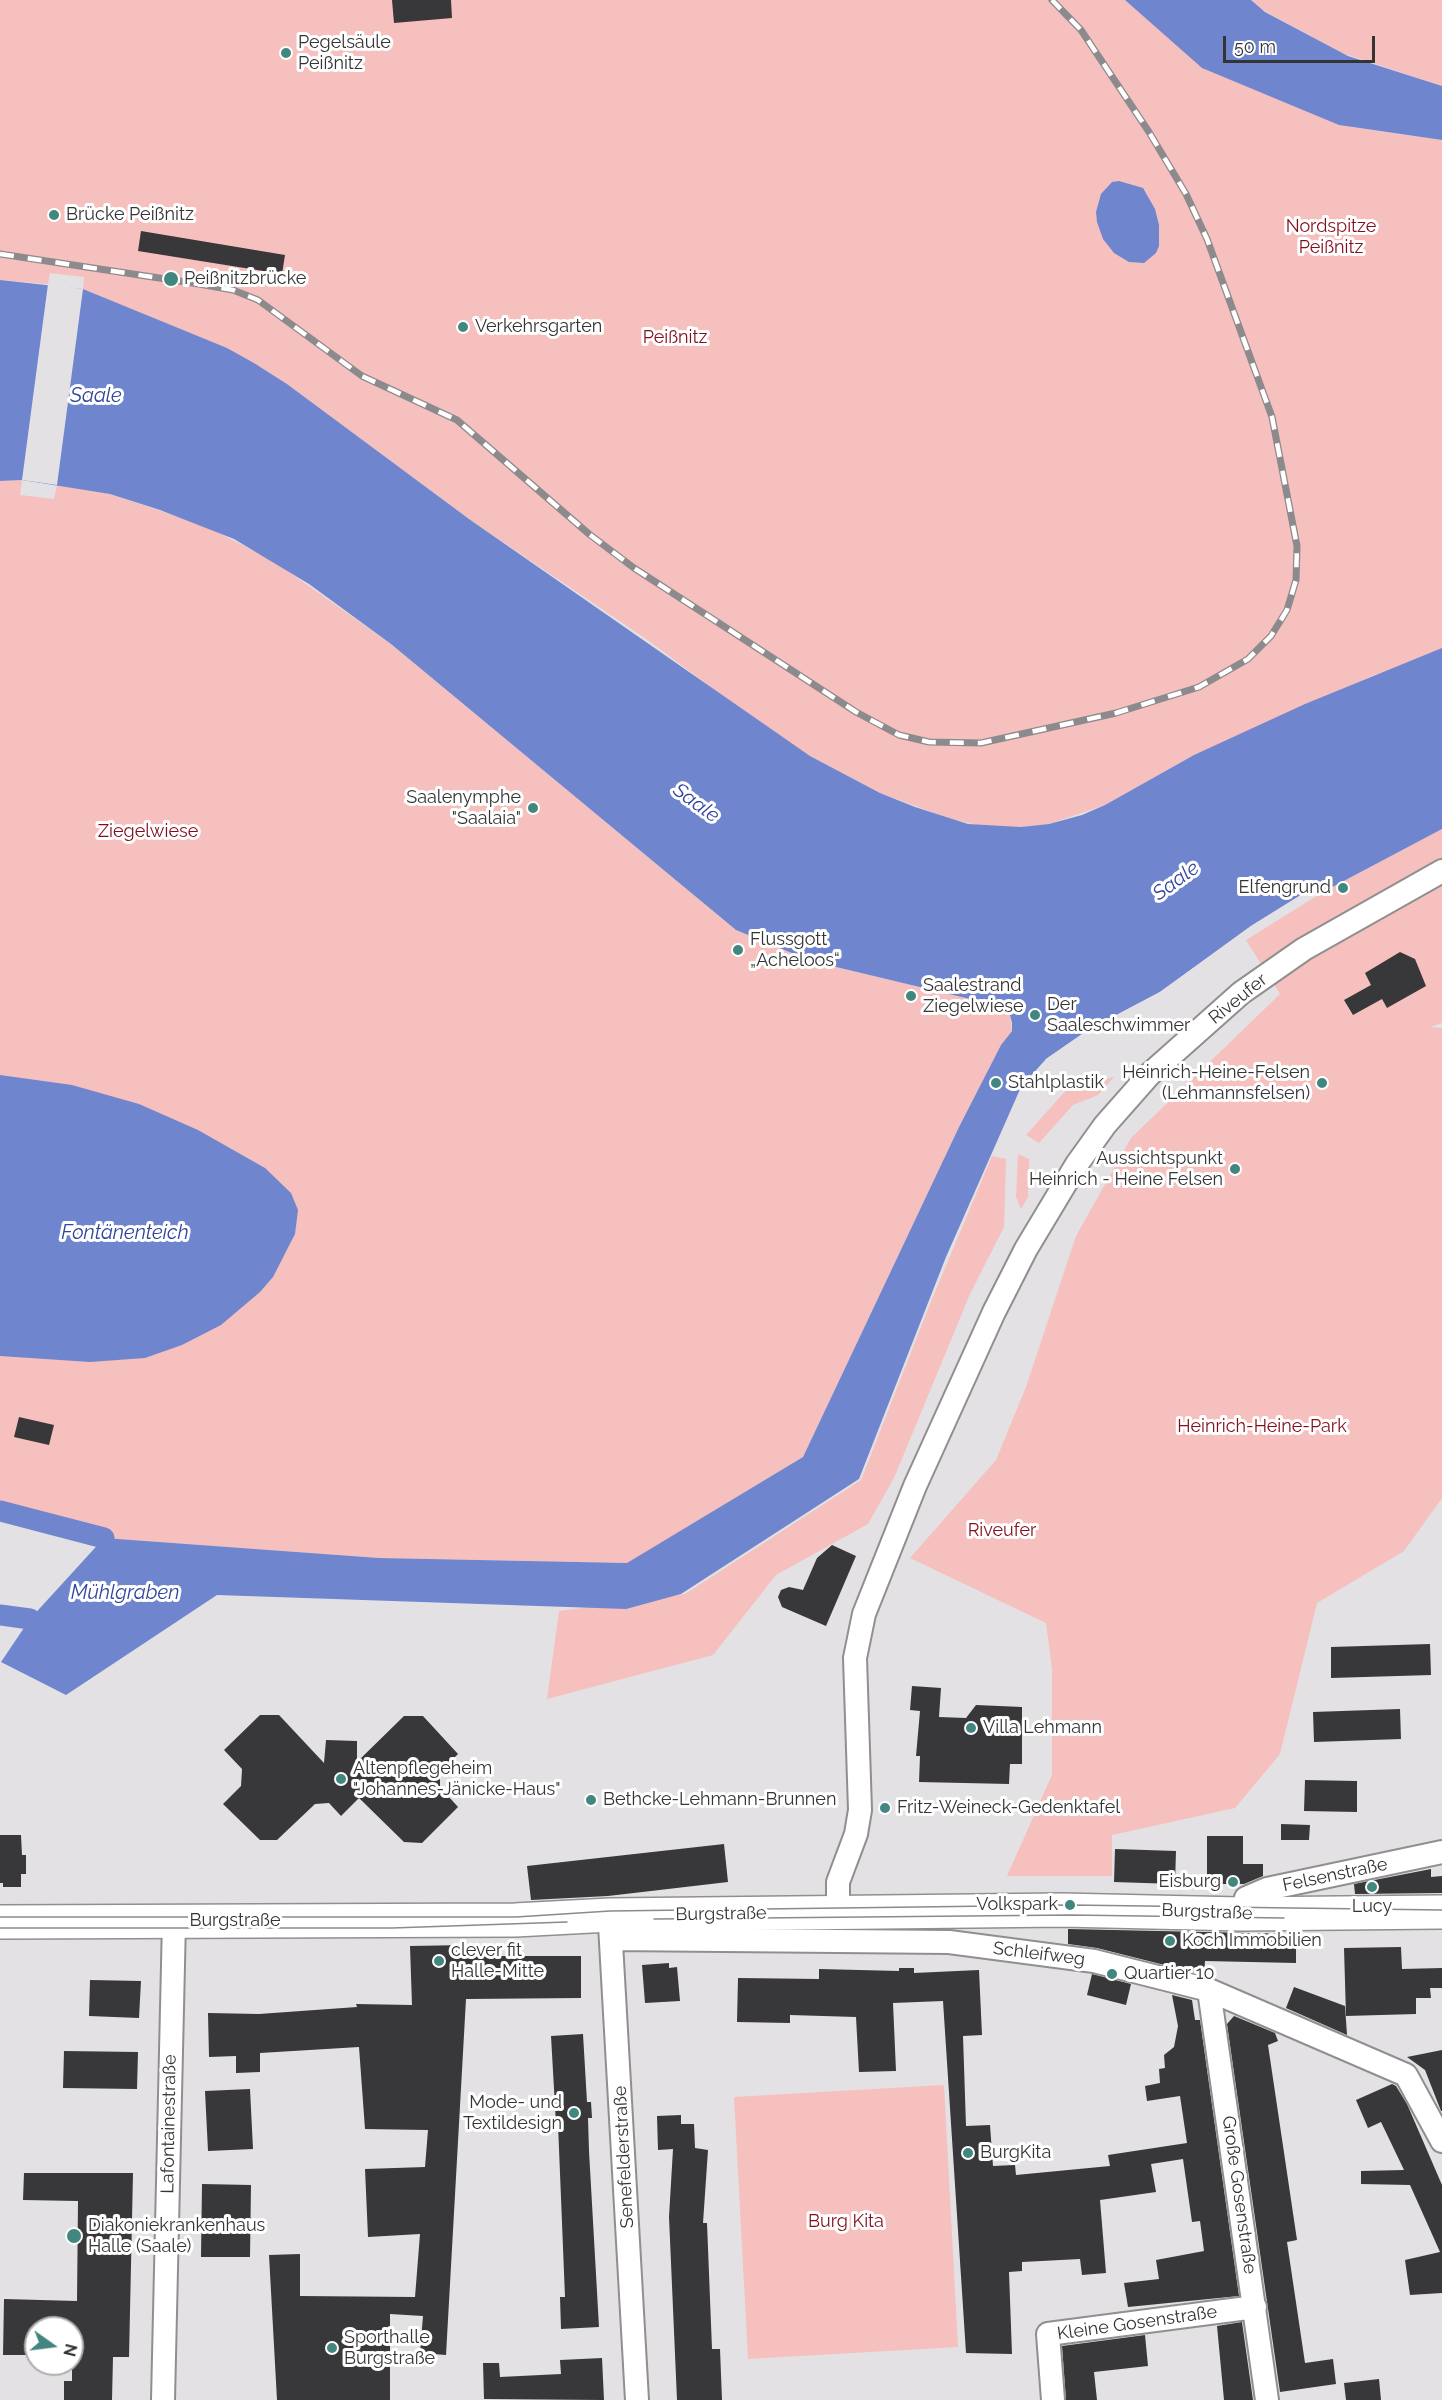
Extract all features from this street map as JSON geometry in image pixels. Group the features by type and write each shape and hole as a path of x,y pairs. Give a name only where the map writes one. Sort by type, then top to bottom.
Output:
{"street":[{"name":"Riveufer","path":"838,1912 838,1882 856,1834 860,1810 855,1658 864,1614 915,1486 994,1312 1026,1249 1077,1164 1105,1125 1150,1074 1241,993 1304,949 1442,871"},
{"name":"Felsenstraße","path":"1241,1914 1246,1898 1267,1889 1442,1852"},
{"name":"Burgstraße","path":"0,1922 515,1920 610,1927 838,1912 1141,1910 1241,1914 1442,1912"},
{"name":"Lafontainestraße","path":"163,2400 174,1921"},
{"name":"Schleifweg","path":"610,1927 949,1942 1094,1961 1209,1990 1406,2075 1442,2141"},
{"name":"Senefelderstraße","path":"610,1927 638,2400"},
{"name":"Große Gosenstraße","path":"1209,1990 1267,2400"},
{"name":"Kleine Gosenstraße","path":"1053,2400 1048,2334 1255,2307"}],"green space":[{"path":"0,0 1174,0 1329,120 1351,127 1442,140 1442,667 1377,674 1194,755 1105,805 1049,824 984,827 948,818 880,793 810,756 759,723 649,641 469,519 287,384 254,363 226,348 83,289 84,277 50,273 48,284 0,280"},
{"path":"1251,0 1442,0 1442,86 1342,53 1261,9"},
{"name":"Ziegelwiese","path":"22,480 20,495 54,499 57,485 110,494 203,525 272,560 391,644 736,930 811,961 995,1005 1010,1015 1012,1031 1001,1045 959,1127 803,1457 628,1563 379,1558 104,1538 0,1511 0,481"},
{"name":"Heinrich-Heine-Park","path":"1442,829 1442,1023 1430,1027 1442,1028 1442,1498 1404,1551 1317,1603 1280,1754 1235,1808 1112,1835 1112,1876 1007,1876 1052,1775 1052,1669 1046,1623 910,1558 996,1460 1026,1387 1076,1236 1131,1138 1280,994 1246,940 1323,892"},
{"path":"1114,1077 1098,1095 1073,1105 1039,1143 1026,1135 1068,1088"},
{"path":"1018,1154 1029,1159 1028,1197 1021,1209 1016,1197"},
{"path":"992,1156 1006,1159 1004,1227 970,1294 894,1478 868,1524 776,1575 713,1655 547,1699 559,1611 685,1594 861,1480 930,1304"},
{"name":"Burg Kita","path":"944,2085 958,2347 748,2359 734,2097"}],"water":[{"path":"1125,0 1251,0 1265,12 1348,56 1442,86 1442,140 1339,125 1202,68"},
{"path":"1119,181 1143,188 1155,209 1159,225 1159,246 1156,253 1144,263 1129,262 1114,253 1103,239 1097,222 1096,212 1101,194 1112,182"},
{"name":"Saale","path":"0,280 83,289 227,348 254,363 287,384 469,519 810,756 880,793 968,824 1021,827 1049,824 1082,815 1105,805 1194,755 1305,704 1442,648 1442,829 1323,892 1317,885 1251,926 1160,992 1088,1030 1046,1059 1021,1087 946,1257 859,1479 681,1594 626,1609 217,1595 66,1695 1,1662 30,1619 104,1538 379,1558 627,1563 803,1457 959,1127 1001,1045 1012,1031 1012,1023 1010,1015 995,1005 811,961 736,930 391,644 309,584 234,539 160,510 110,494 22,480 0,481"},
{"name":"Fontänenteich","path":"0,1075 72,1085 139,1104 198,1130 265,1168 291,1193 298,1210 295,1234 273,1277 260,1292 221,1325 182,1345 145,1358 90,1362 0,1356"}],"pier":[{"path":"48,284 83,289 57,485 22,480"},
{"path":"1317,885 1323,892 1320,894 1317,889 1253,928 1162,994 1089,1032 1048,1061 1046,1059 1088,1030 1160,992 1251,926"}],"building":[{"path":"392,0 451,0 452,18 394,23"},
{"path":"141,231 285,255 282,274 138,251"},
{"path":"1400,952 1415,959 1426,986 1387,1008 1382,999 1353,1015 1344,1000 1371,985 1365,973"},
{"path":"19,1417 54,1425 49,1445 14,1437"},
{"path":"832,1545 856,1556 826,1626 782,1607 778,1597 781,1590 789,1587 803,1590 817,1558"},
{"path":"1430,1644 1431,1675 1331,1678 1331,1647"},
{"name":"Villa Lehmann","path":"912,1686 941,1688 939,1717 966,1718 976,1705 1022,1707 1022,1764 1010,1764 1009,1784 919,1782 920,1756 916,1756 920,1711 910,1710"},
{"path":"1400,1709 1401,1739 1314,1742 1313,1712"},
{"name":"Altenpflegeheim \"Johannes-Jänicke-Haus\"","path":"260,1715 279,1715 324,1763 326,1740 357,1741 357,1762 404,1716 423,1716 458,1754 440,1772 440,1787 458,1807 422,1843 404,1842 359,1798 341,1816 329,1803 315,1804 277,1840 260,1840 223,1804 241,1786 242,1769 224,1750"},
{"path":"1305,1780 1357,1781 1357,1812 1304,1811"},
{"path":"1281,1824 1310,1825 1309,1840 1281,1840"},
{"path":"0,1835 21,1835 22,1855 26,1855 26,1874 21,1874 21,1887 3,1887 3,1883 0,1883"},
{"path":"1207,1836 1243,1836 1243,1864 1263,1864 1263,1876 1244,1884 1207,1884"},
{"path":"724,1844 728,1882 608,1896 531,1900 527,1866"},
{"path":"1115,1849 1176,1851 1175,1884 1114,1882"},
{"path":"1431,1869 1431,1877 1442,1876 1442,1893 1355,1894 1354,1884"},
{"path":"1068,1929 1296,1934 1296,1963 1205,1961 1204,1975 1097,1948 1068,1944"},
{"path":"467,1945 467,1956 581,1956 581,1998 466,1999 446,2355 420,2353 423,2316 390,2314 390,2400 277,2400 269,2255 300,2254 300,2296 415,2297 420,2234 368,2237 365,2169 425,2167 428,2130 365,2129 359,2047 260,2053 260,2072 236,2073 236,2056 209,2057 208,2013 259,2014 357,2007 356,2004 412,2005 410,1946"},
{"path":"1401,1947 1402,1969 1442,1968 1442,1988 1430,1988 1431,1998 1416,1998 1416,2014 1346,2016 1344,1948"},
{"path":"669,1963 669,1968 677,1967 680,2001 645,2003 642,1965"},
{"path":"899,1968 914,1968 914,1973 979,1970 982,2035 963,2036 966,2126 990,2125 993,2166 1015,2165 1016,2175 1110,2166 1108,2155 1187,2143 1180,2096 1147,2101 1145,2086 1160,2083 1159,2069 1165,2068 1164,2055 1174,2047 1178,2026 1172,1995 1192,2000 1195,2020 1200,2020 1239,2296 1128,2307 1124,2283 1159,2279 1156,2260 1204,2251 1200,2221 1192,2222 1183,2159 1151,2164 1156,2192 1100,2200 1106,2273 1082,2275 1080,2259 1022,2262 1022,2271 1009,2272 1012,2354 966,2353 943,2001 893,2003 896,2071 859,2072 856,2017 790,2015 790,2023 737,2022 738,1978 819,1979 819,1969 899,1971"},
{"path":"1092,1974 1131,1984 1126,2005 1087,1995"},
{"path":"90,1980 141,1981 139,2018 89,2016"},
{"path":"1294,1987 1345,2006 1347,2035 1286,2008"},
{"path":"1234,2016 1275,2033 1278,2041 1268,2045 1297,2240 1287,2242 1305,2363 1333,2359 1336,2384 1280,2392 1227,2024"},
{"path":"583,2034 587,2102 591,2102 592,2118 588,2118 589,2151 599,2327 561,2329 560,2297 565,2297 558,2124 556,2124 551,2036"},
{"path":"1442,2050 1441,2111 1425,2070 1407,2057"},
{"path":"64,2051 138,2052 137,2089 63,2088"},
{"path":"1392,2084 1396,2086 1407,2104 1442,2185 1442,2293 1410,2295 1405,2260 1440,2252 1410,2185 1361,2184 1361,2171 1404,2170 1381,2122 1368,2128 1356,2100"},
{"path":"250,2089 253,2149 208,2151 205,2091"},
{"path":"681,2115 681,2124 694,2124 695,2148 708,2150 703,2223 707,2223 712,2349 720,2349 722,2400 677,2400 669,2217 673,2149 658,2150 657,2116"},
{"path":"24,2173 133,2173 129,2357 113,2357 112,2400 64,2400 64,2381 72,2381 72,2376 84,2376 84,2316 24,2316 24,2355 3,2355 4,2299 77,2301 78,2201 23,2200"},
{"path":"202,2184 251,2185 250,2257 201,2257"},
{"path":"1242,2322 1253,2400 1224,2400 1217,2326"},
{"path":"1145,2335 1148,2366 1094,2372 1097,2400 1066,2400 1062,2346"},
{"path":"602,2358 604,2400 484,2399 483,2363 499,2363 500,2377 561,2374 560,2360"},
{"path":"1379,2379 1381,2400 1346,2400 1344,2383"}],"waterway":[{"name":"Mühlgraben","path":"0,1511 104,1538"},
{"name":"Mühlgraben","path":"0,1615 30,1619"}],"tram line":[{"path":"0,1917 516,1917 610,1911 1070,1905 1442,1910"},
{"path":"654,1919 1071,1915 1284,1918"},
{"path":"0,1928 392,1928 567,1922"}],"railway":[{"path":"0,254 233,290 258,300 362,376 457,420 589,534 634,568 856,712 899,735 929,742 981,743 1116,713 1199,687 1248,659 1271,636 1287,610 1296,580 1297,546 1272,417 1207,239 1186,194 1149,132 1081,30 1052,0"}],"place":[{"name":"Pegelsäule Peißnitz","path":"286,53"},
{"name":"Brücke Peißnitz","path":"54,215"},
{"name":"Peißnitzbrücke","path":"171,279"},
{"name":"Verkehrsgarten","path":"463,327"},
{"name":"Saalenymphe \"Saalaia\"","path":"533,808"},
{"name":"Elfengrund","path":"1343,888"},
{"name":"Flussgott „Acheloos“","path":"738,950"},
{"name":"Saalestrand Ziegelwiese","path":"911,996"},
{"name":"Der Saaleschwimmer","path":"1035,1015"},
{"name":"Stahlplastik","path":"996,1083"},
{"name":"Heinrich-Heine-Felsen (Lehmannsfelsen)","path":"1322,1083"},
{"name":"Aussichtspunkt Heinrich - Heine Felsen","path":"1235,1169"},
{"name":"Villa Lehmann","path":"971,1728"},
{"name":"Altenpflegeheim \"Johannes-Jänicke-Haus\"","path":"341,1779"},
{"name":"Bethcke-Lehmann-Brunnen","path":"591,1800"},
{"name":"Fritz-Weineck-Gedenktafel","path":"885,1808"},
{"name":"Eisburg","path":"1233,1882"},
{"name":"Lucy","path":"1372,1887"},
{"name":"Volkspark","path":"1070,1905"},
{"name":"Koch Immobilien","path":"1170,1941"},
{"name":"clever fit Halle-Mitte","path":"439,1961"},
{"name":"Quartier 10","path":"1112,1974"},
{"name":"Mode- und Textildesign","path":"574,2113"},
{"name":"BurgKita","path":"968,2153"},
{"name":"Diakoniekrankenhaus Halle (Saale)","path":"74,2236"},
{"name":"Sporthalle Burgstraße","path":"332,2348"}],"park label":[{"name":"Nordspitze Peißnitz","path":"1331,237"},
{"name":"Peißnitz","path":"675,338"}]}
